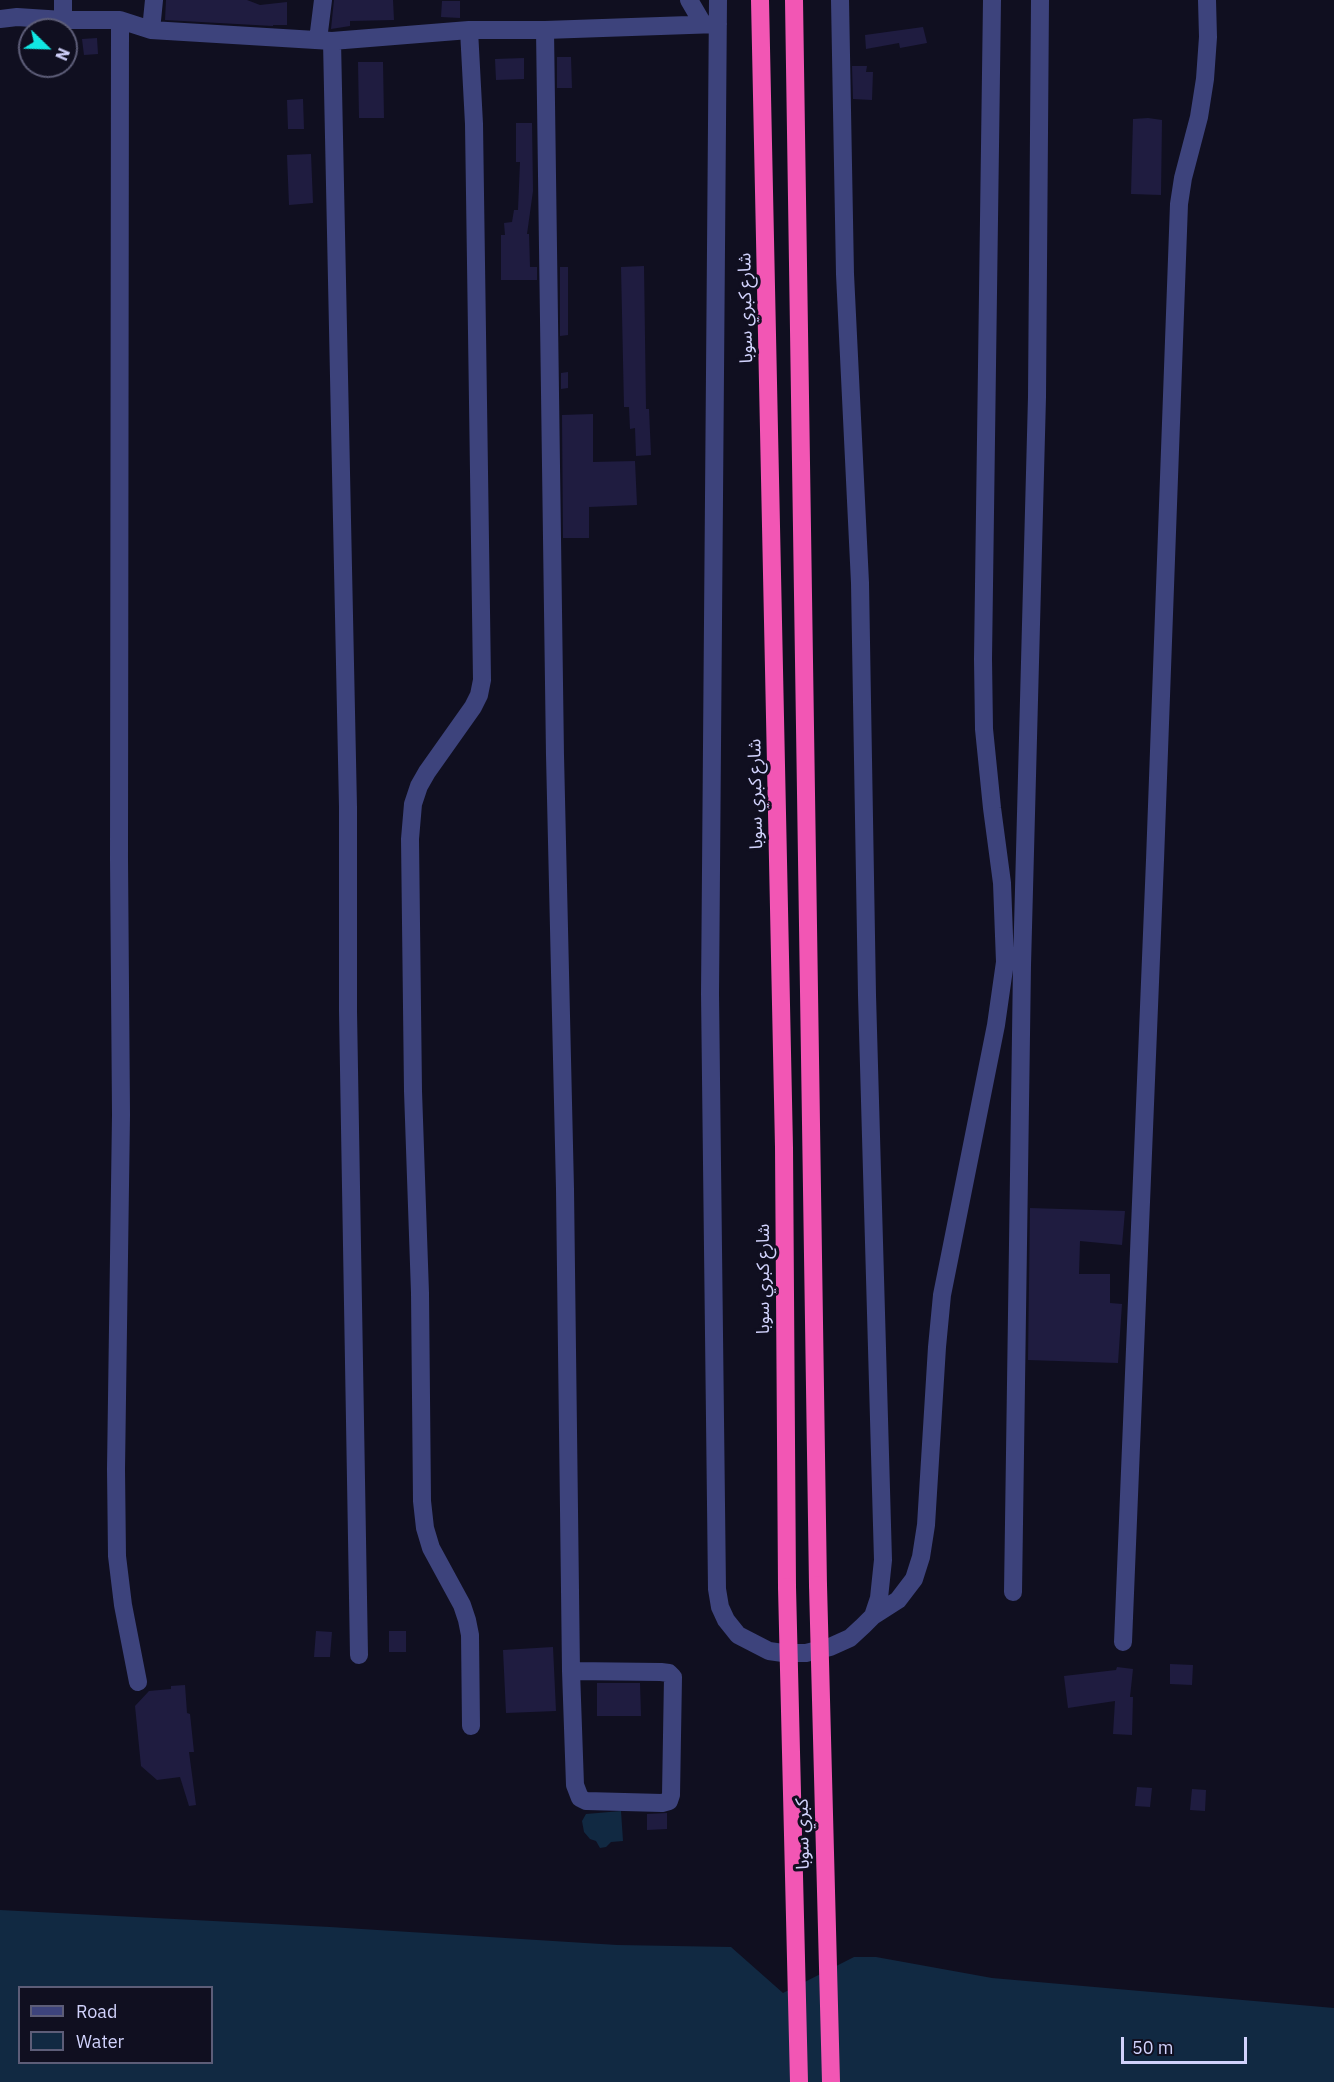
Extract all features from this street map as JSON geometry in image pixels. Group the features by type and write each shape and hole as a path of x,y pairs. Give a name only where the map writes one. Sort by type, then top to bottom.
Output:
{"highway":[{"name":"شارع كبري سوبا","path":"760,0 783,1135 787,1587"},
{"name":"كبري سوبا","path":"794,0 818,1585 831,2082"},
{"name":"كبري سوبا","path":"787,1587 799,2082"}],"street":[{"path":"63,0 63,18"},
{"path":"152,30 154,0"},
{"path":"323,0 348,807 348,1011 359,1655"},
{"path":"689,0 711,24"},
{"path":"718,0 711,24 714,231 710,969 717,1589 720,1606 726,1620 738,1635 769,1651 783,1653 806,1653 830,1647 850,1638 873,1616 898,1600 914,1579 921,1557 926,1525 942,1295 996,1025 1005,962 1002,883 984,729 983,671 992,0"},
{"path":"840,0 845,274 860,584 867,984 883,1560 879,1598 873,1616"},
{"path":"1013,1592 1022,965 1037,397 1040,0"},
{"path":"1123,1642 1179,204 1183,178 1200,117 1208,37 1207,0"},
{"path":"0,19 32,18"},
{"path":"78,20 120,20 152,30 325,40 469,30 545,30 711,24"},
{"path":"120,20 121,1115 116,1469 117,1556 123,1605 138,1682"},
{"path":"469,30 474,124 482,680 479,695 473,707 419,786 413,804 410,839 413,1091 420,1282 422,1500 425,1528 431,1548 462,1605 467,1620 470,1635 471,1726"},
{"path":"545,30 555,755 566,1189 572,1671 575,1785 580,1798 594,1802 669,1801 671,1795 673,1677 669,1672 572,1671"}],"water":[{"path":"621,1811 623,1841 611,1842 606,1847 600,1848 596,1841 590,1839 584,1832 582,1821 586,1814"},
{"path":"0,1910 617,1945 731,1947 783,1993 854,1957 876,1957 992,1978 1334,2008 1334,2082 0,2082"}],"building":[{"path":"166,0 247,0 260,5 287,2 287,25 165,20"},
{"path":"334,0 393,0 394,20 350,21 350,26 331,29"},
{"path":"442,1 460,1 460,18 441,17"},
{"path":"923,27 927,43 900,48 899,43 866,49 865,35"},
{"path":"97,38 98,54 84,55 82,39"},
{"path":"557,57 571,57 572,88 557,88"},
{"path":"524,58 524,79 496,80 495,59"},
{"path":"358,62 383,62 384,118 359,118"},
{"path":"852,66 867,66 866,72 873,72 872,100 853,99"},
{"path":"303,99 304,129 288,129 287,100"},
{"path":"1133,119 1162,120 1161,195 1131,194"},
{"path":"516,123 532,123 533,191 527,234 529,234 530,267 537,267 537,280 501,280 501,235 505,235 504,223 512,222 514,210 518,210 520,162 516,162"},
{"path":"311,154 313,203 289,205 287,155"},
{"path":"644,266 646,409 649,409 651,455 636,456 635,428 630,429 629,407 624,407 621,267"},
{"path":"560,267 568,267 568,335 560,336"},
{"path":"568,372 568,388 561,389 561,373"},
{"path":"593,414 593,462 635,461 637,505 589,507 589,538 563,538 562,415"},
{"path":"1030,1208 1125,1211 1122,1245 1080,1241 1079,1274 1110,1274 1110,1303 1122,1304 1118,1363 1028,1360"},
{"path":"316,1631 332,1632 330,1657 314,1657"},
{"path":"389,1631 406,1631 406,1652 389,1652"},
{"path":"553,1647 556,1711 506,1713 503,1650"},
{"path":"1170,1664 1193,1665 1192,1685 1170,1684"},
{"path":"1117,1667 1133,1669 1130,1697 1133,1697 1132,1735 1113,1734 1115,1701 1068,1708 1064,1676 1116,1670"},
{"path":"597,1683 640,1683 641,1716 597,1716"},
{"path":"185,1685 194,1752 189,1752 196,1805 189,1806 180,1777 157,1780 141,1766 135,1706 149,1691"},
{"path":"1137,1787 1152,1788 1150,1807 1135,1806"},
{"path":"1192,1789 1206,1790 1205,1811 1190,1810"},
{"path":"667,1813 667,1829 647,1830 647,1814"}]}
